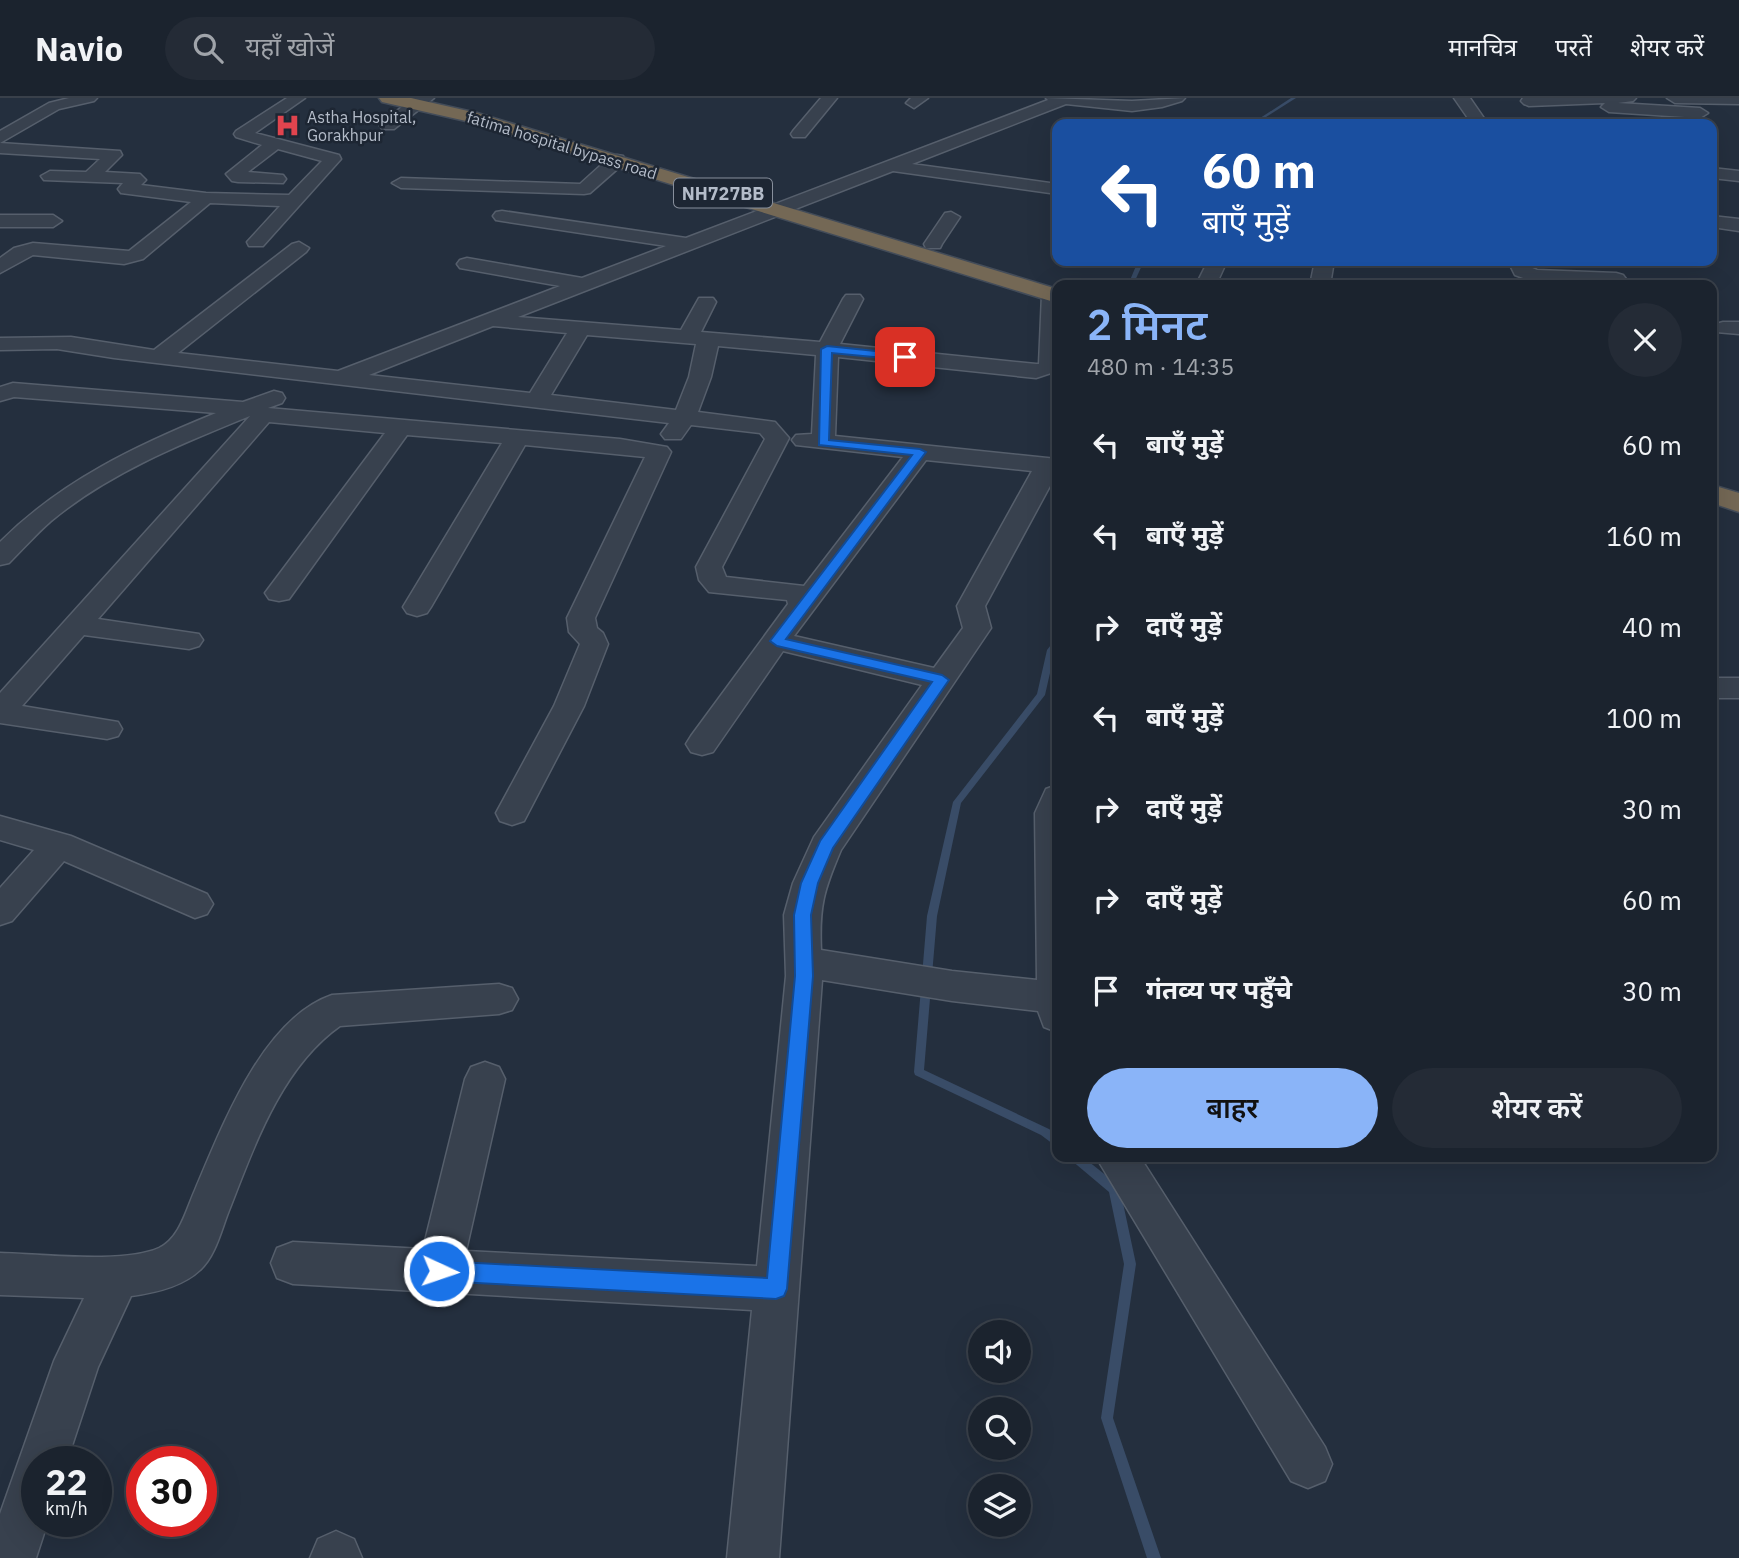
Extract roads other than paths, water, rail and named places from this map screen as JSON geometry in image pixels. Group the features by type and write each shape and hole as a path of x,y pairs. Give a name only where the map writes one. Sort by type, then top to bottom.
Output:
{"highway":[{"name":"fatima hospital bypass road","path":"388,98 422,100 559,134 784,207 933,244 1052,290"},
{"name":"fatima hospital bypass road","path":"422,100 617,160 983,265"},
{"path":"1717,480 1739,487"},
{"path":"1717,496 1739,503"}],"street":[{"path":"0,138 54,106 89,98"},
{"path":"256,242 332,157 244,136 242,132 297,98"},
{"path":"799,134 829,98"},
{"path":"0,557 43,516 70,496 179,438 247,413 329,377 487,321 1059,99 1131,107 1160,105 1177,98"},
{"path":"1167,116 1177,98"},
{"path":"1462,98 1477,119"},
{"path":"1528,100 1612,112 1628,98"},
{"path":"1672,98 1739,99"},
{"path":"388,126 422,100"},
{"path":"1528,100 1535,109 1558,115 1612,112 1700,113"},
{"path":"275,143 235,176 313,181"},
{"path":"0,148 114,155 90,177"},
{"path":"401,183 584,189 617,160"},
{"path":"891,166 1052,188"},
{"path":"1717,174 1739,176"},
{"path":"50,176 134,178 137,180 127,189 206,198 294,201"},
{"path":"0,267 26,250 124,258 136,255 206,198"},
{"path":"502,216 685,243"},
{"path":"933,244 950,218"},
{"path":"0,221 53,221"},
{"path":"1725,224 1739,246"},
{"path":"160,356 299,248"},
{"path":"467,264 582,284"},
{"path":"1520,266 1522,271 1534,276 1616,279"},
{"path":"823,442 827,349 853,299"},
{"path":"512,813 575,694 594,644 593,639 583,632 581,618 659,452 684,418 703,376 698,338 706,302"},
{"path":"487,321 1045,370 1050,366 1052,350"},
{"path":"536,402 581,328"},
{"path":"0,344 57,341 88,344 114,352 767,427 777,438 1052,466 971,606 977,628 826,846 810,883 802,915 804,962 753,1558"},
{"path":"0,394 13,390 659,452"},
{"path":"0,712 78,625 247,413"},
{"path":"279,593 400,428"},
{"path":"417,607 517,438"},
{"path":"777,438 709,567 709,572 719,586 799,593 802,604 798,612"},
{"path":"702,744 920,452"},
{"path":"78,625 189,640"},
{"path":"777,641 942,680"},
{"path":"1717,688 1739,688"},
{"path":"0,712 107,729"},
{"path":"0,828 59,845 195,904"},
{"path":"0,911 59,845"},
{"path":"804,962 952,986 1052,998"},
{"path":"0,1274 117,1277 167,1269 187,1254 254,1106 309,1025 332,1012 499,999"},
{"path":"439,1271 485,1079"},
{"path":"1120,1162 1308,1464"},
{"path":"293,1263 776,1289"},
{"path":"48,1446 77,1361 117,1277"},
{"path":"10,1558 21,1526"}],"waterway":[{"path":"1261,119 1294,98"},
{"path":"1132,280 1139,266"},
{"path":"1052,649 1041,695 957,802 932,916 919,1072 1045,1132 1052,1138"},
{"path":"1081,1162 1114,1189 1130,1264 1107,1418 1154,1558"}],"place":[{"name":"Astha Hospital, Gorakhpur","path":"287,126"}]}
